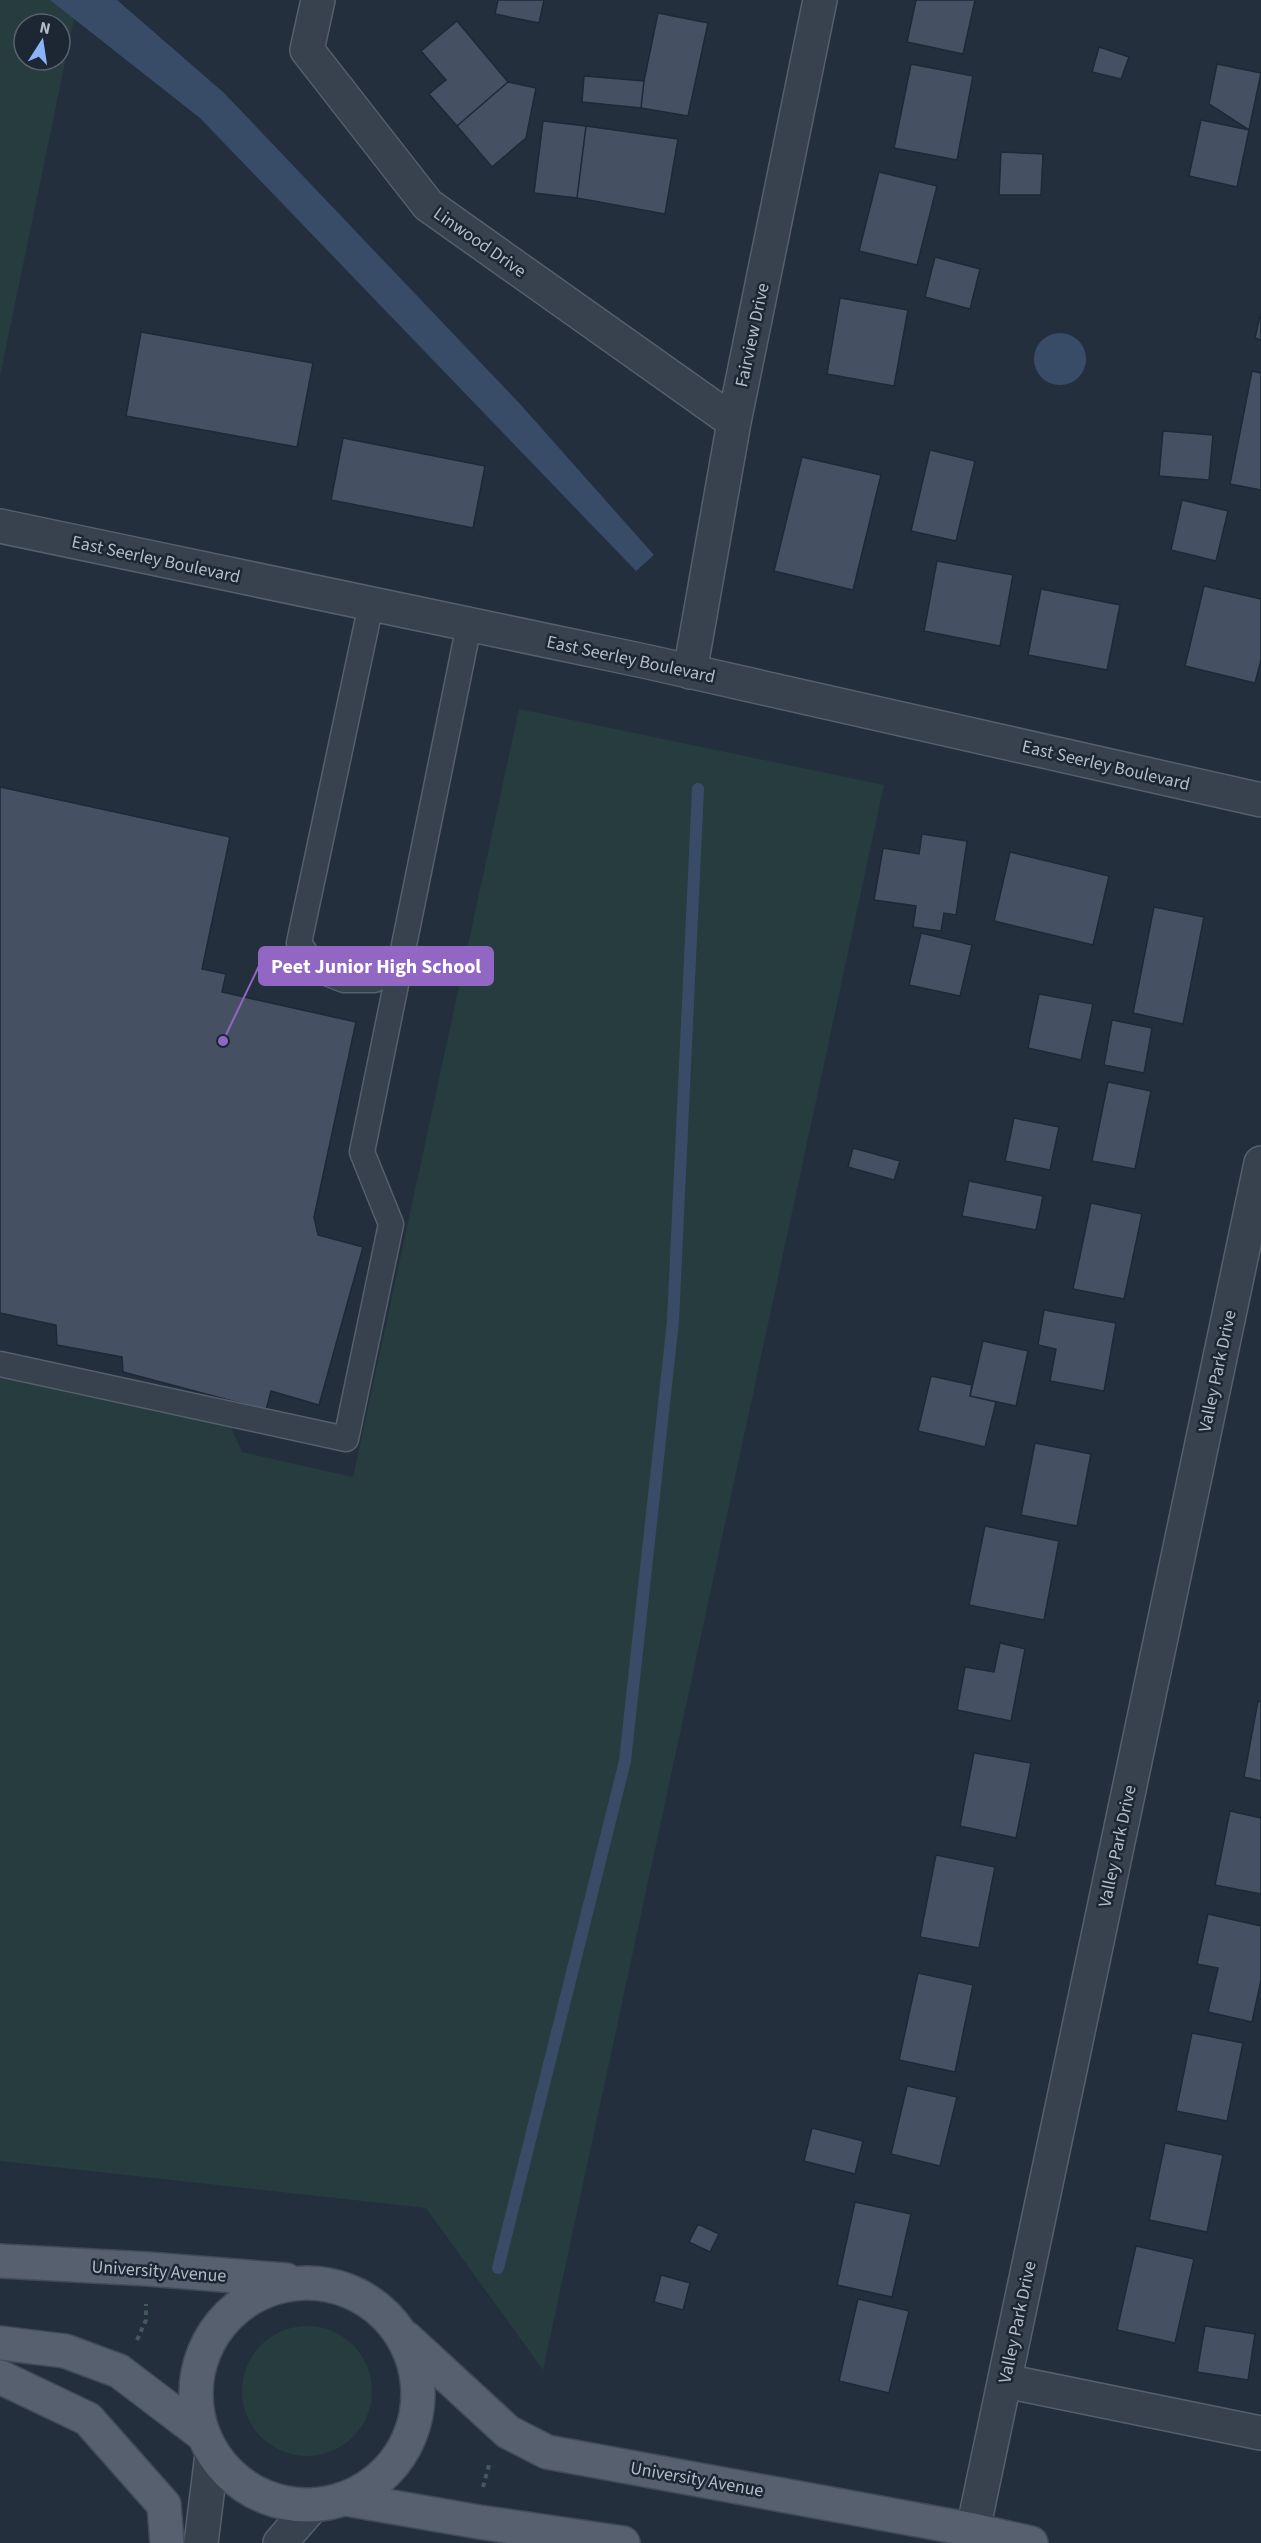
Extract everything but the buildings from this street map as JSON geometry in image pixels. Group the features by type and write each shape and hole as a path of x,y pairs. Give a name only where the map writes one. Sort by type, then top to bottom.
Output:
{"main road":[{"name":"University Avenue","path":"0,2261 148,2269 318,2283"},
{"path":"0,2343 65,2351 119,2371 207,2444 231,2477 255,2494 282,2504 312,2506 346,2499 375,2484 399,2460 414,2430 419,2398 416,2365 402,2335 380,2309 351,2291 318,2283 285,2284 254,2295 228,2314 209,2340 197,2370 195,2402 207,2444"},
{"name":"University Avenue","path":"402,2335 508,2432 548,2452 973,2530 1031,2543"},
{"path":"0,2377 88,2419 164,2505 167,2543"},
{"path":"346,2499 479,2522 623,2543"}],"street":[{"name":"Linwood Drive","path":"318,0 307,50 428,205 734,422"},
{"name":"Fairview Drive","path":"690,672 734,422 820,0"},
{"name":"East Seerley Boulevard","path":"0,526 690,672 1261,800"},
{"name":"Valley Park Drive","path":"973,2530 1261,1163"},
{"path":"1005,2381 1261,2433"},
{"path":"201,2543 207,2444"},
{"path":"280,2543 312,2506"}],"lane":[{"path":"371,604 299,943 315,969 344,980 374,980 399,968"},
{"path":"0,1364 346,1439 391,1224 362,1152 469,625"}],"path":[{"path":"135,2343 146,2320 147,2295"},
{"path":"481,2494 490,2461"}],"green space":[{"path":"0,0 78,0 72,29 72,12 12,12 12,72 63,72 0,376"},
{"path":"519,709 884,785 543,2370 426,2208 0,2161 0,1372 228,1421 242,1452 353,1477"},
{"path":"307,2326 332,2331 353,2345 367,2366 372,2391 367,2416 353,2437 332,2451 307,2456 282,2451 261,2437 247,2416 242,2391 247,2366 261,2345 282,2331"}],"water":[{"path":"50,0 117,0 224,93 520,404 654,555 636,571 200,118 72,17 72,12 65,12"},
{"path":"1055,333 1065,333 1079,340 1086,359 1079,378 1065,385 1055,385 1045,381 1038,374 1034,364 1034,354 1038,344 1045,337"}],"waterway":[{"path":"498,2268 625,1761 673,1321 698,789"}],"place":[{"name":"Peet Junior High School","path":"223,1041"}]}
